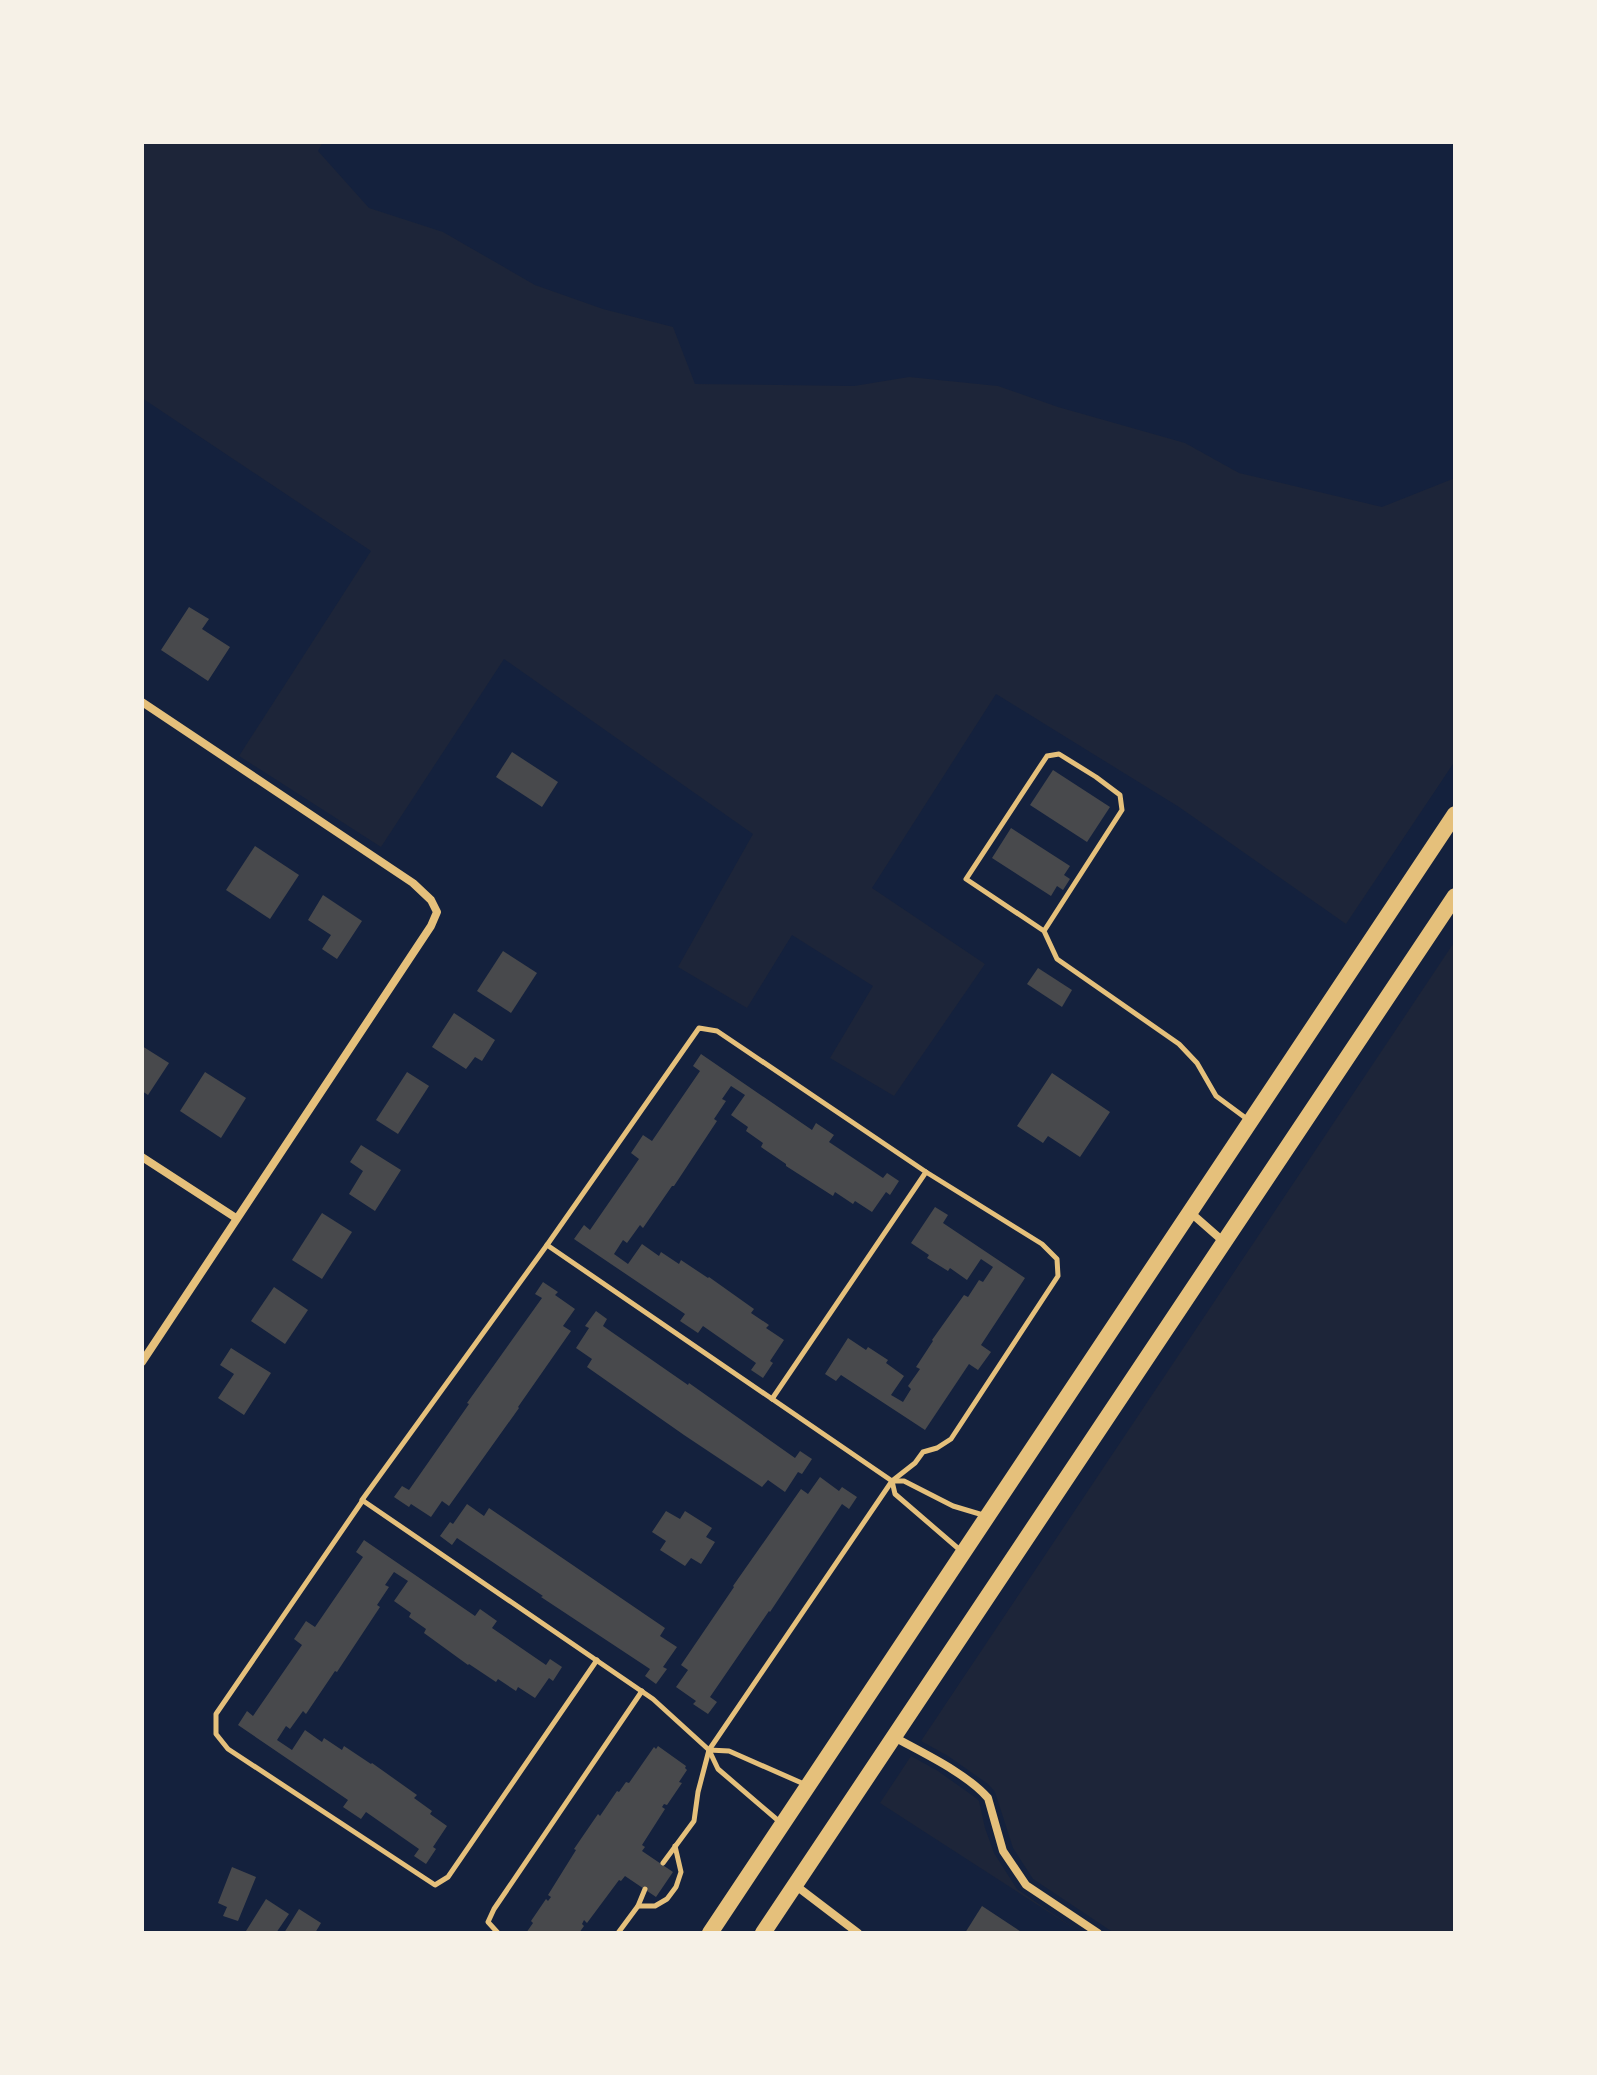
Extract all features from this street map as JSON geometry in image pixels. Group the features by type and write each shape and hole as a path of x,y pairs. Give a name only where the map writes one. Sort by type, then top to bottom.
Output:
{"highway":[{"path":"710,1933 1455,814"},
{"path":"763,1933 1455,896"}],"street":[{"path":"142,702 413,883 431,900 437,912 431,926 142,1362"},
{"path":"142,1157 236,1218"},
{"path":"1191,1213 1224,1242"},
{"path":"894,1737 943,1763 983,1791 988,1798 1003,1851 1026,1885 1098,1933"},
{"path":"795,1885 858,1933"}],"lane":[{"path":"1044,931 1122,810 1120,795 1059,754 1047,756 966,879 1044,931 1057,959 1179,1044 1197,1063 1216,1096 1251,1122"},
{"path":"597,1660 448,1877 435,1885 228,1749 216,1734 216,1714 363,1500 699,1028 717,1031 926,1172 1042,1244 1057,1259 1058,1276 951,1439 923,1452 915,1463 892,1481 709,1750 694,1821 663,1863"},
{"path":"772,1399 926,1172"},
{"path":"547,1245 892,1481 904,1481 953,1506 988,1517"},
{"path":"892,1481 895,1494 963,1552"},
{"path":"363,1500 653,1699 709,1750 718,1769 783,1825"},
{"path":"498,1933 488,1922 494,1909 642,1691"},
{"path":"709,1750 729,1751 808,1786"},
{"path":"638,1906 655,1906 667,1899 676,1887 681,1872 675,1846"},
{"path":"618,1933 638,1906 645,1889"}],"shaded area":[{"path":"142,142 323,142 318,151 369,208 443,232 535,285 603,309 673,327 695,384 854,386 909,377 998,386 1058,407 1185,443 1239,473 1382,507 1455,478 1455,761 1346,924 1179,807 996,694 872,888 985,964 894,1096 830,1058 873,986 792,935 747,1008 678,967 753,834 504,659 381,847 239,756 371,551 142,398"},
{"path":"1455,941 1455,1933 1114,1933 1033,1879 1013,1848 995,1792 948,1756 921,1741"},
{"path":"911,1756 979,1801 994,1853 1017,1889 1081,1933 880,1803"}],"building":[{"path":"189,607 209,619 202,629 230,647 208,681 161,650"},
{"path":"512,752 558,782 542,807 496,777"},
{"path":"1053,770 1110,807 1087,842 1030,805"},
{"path":"1011,828 1070,866 1064,875 1070,879 1063,890 1057,886 1051,896 992,858"},
{"path":"255,846 299,875 270,919 226,890"},
{"path":"323,895 362,921 337,959 322,949 331,935 308,920"},
{"path":"503,951 537,973 511,1013 477,991"},
{"path":"1038,968 1072,990 1062,1007 1027,984"},
{"path":"454,1013 495,1040 482,1061 475,1057 466,1069 432,1047"},
{"path":"142,1046 169,1063 148,1095 142,1091"},
{"path":"701,1054 812,1130 816,1123 834,1135 829,1142 883,1178 887,1173 899,1181 890,1195 886,1192 872,1212 835,1192 833,1196 761,1147 763,1143 746,1131 748,1127 731,1115 745,1095 731,1086 722,1099 726,1101 714,1119 717,1121 674,1186 643,1228 640,1225 627,1243 623,1240 614,1254 628,1264 642,1244 659,1256 661,1252 679,1264 681,1260 754,1309 751,1313 784,1340 763,1378 751,1370 756,1363 703,1326 698,1333 680,1321 685,1314 574,1239 584,1225 590,1230 639,1159 631,1153 643,1135 652,1141 700,1071 693,1066"},
{"path":"205,1072 246,1098 221,1138 180,1111"},
{"path":"407,1072 429,1086 398,1134 376,1120"},
{"path":"1052,1073 1110,1112 1080,1157 1048,1136 1043,1143 1017,1126"},
{"path":"361,1145 401,1170 375,1211 349,1194 363,1171 350,1162"},
{"path":"935,1207 948,1215 943,1223 1025,1278 981,1345 991,1352 978,1370 969,1364 925,1430 841,1375 836,1381 825,1374 848,1338 888,1360 886,1363 904,1376 891,1395 903,1402 911,1389 908,1386 920,1369 916,1367 932,1340 964,1295 968,1297 979,1280 983,1282 993,1267 981,1259 967,1280 927,1258 929,1255 911,1243"},
{"path":"322,1213 352,1232 322,1279 292,1260"},
{"path":"543,1282 575,1309 563,1326 571,1331 449,1506 442,1501 431,1517 411,1504 409,1507 394,1497 402,1486 409,1490 469,1404 542,1298 535,1294"},
{"path":"274,1287 308,1310 285,1344 251,1321"},
{"path":"596,1311 607,1319 603,1326 688,1385 795,1458 800,1451 812,1459 802,1474 798,1472 785,1492 768,1480 762,1487 587,1367 592,1359 576,1348 589,1328 585,1326"},
{"path":"231,1348 271,1373 244,1415 218,1398 234,1374 220,1365"},
{"path":"820,1477 839,1491 842,1487 857,1497 849,1509 842,1504 710,1697 717,1702 708,1714 676,1687 688,1670 681,1665 801,1489 808,1494"},
{"path":"467,1504 484,1516 489,1508 665,1628 660,1636 677,1647 656,1684 645,1676 650,1669 457,1538 452,1545 440,1536"},
{"path":"666,1511 680,1519 685,1511 712,1528 706,1537 715,1542 701,1564 691,1558 685,1566 660,1550 666,1541 652,1532"},
{"path":"364,1540 475,1616 480,1609 497,1621 492,1628 546,1665 550,1659 562,1667 553,1681 549,1678 535,1698 518,1687 516,1691 498,1679 496,1682 424,1633 426,1629 409,1617 411,1613 394,1601 408,1581 394,1572 385,1585 389,1587 377,1605 380,1607 337,1672 306,1714 303,1711 290,1729 286,1726 277,1740 292,1750 305,1730 322,1742 324,1738 342,1750 344,1746 417,1795 414,1798 447,1826 426,1864 414,1856 419,1849 366,1812 361,1819 343,1807 348,1800 238,1725 247,1711 253,1716 302,1645 294,1639 306,1621 315,1627 363,1557 356,1552"},
{"path":"658,1746 686,1766 687,1770 679,1782 682,1783 667,1805 662,1807 665,1809 642,1845 645,1847 642,1851 673,1872 656,1897 625,1876 587,1923 584,1920 579,1933 526,1933 546,1899 548,1901 551,1897 548,1895 574,1849 598,1814 600,1816 617,1791 626,1782 629,1783 654,1747 656,1749"},
{"path":"232,1867 256,1877 238,1921 223,1916 227,1907 218,1903"},
{"path":"266,1899 289,1914 276,1933 249,1933 246,1931"},
{"path":"982,1906 1023,1933 965,1933"},
{"path":"299,1909 321,1923 315,1933 284,1933"}]}
